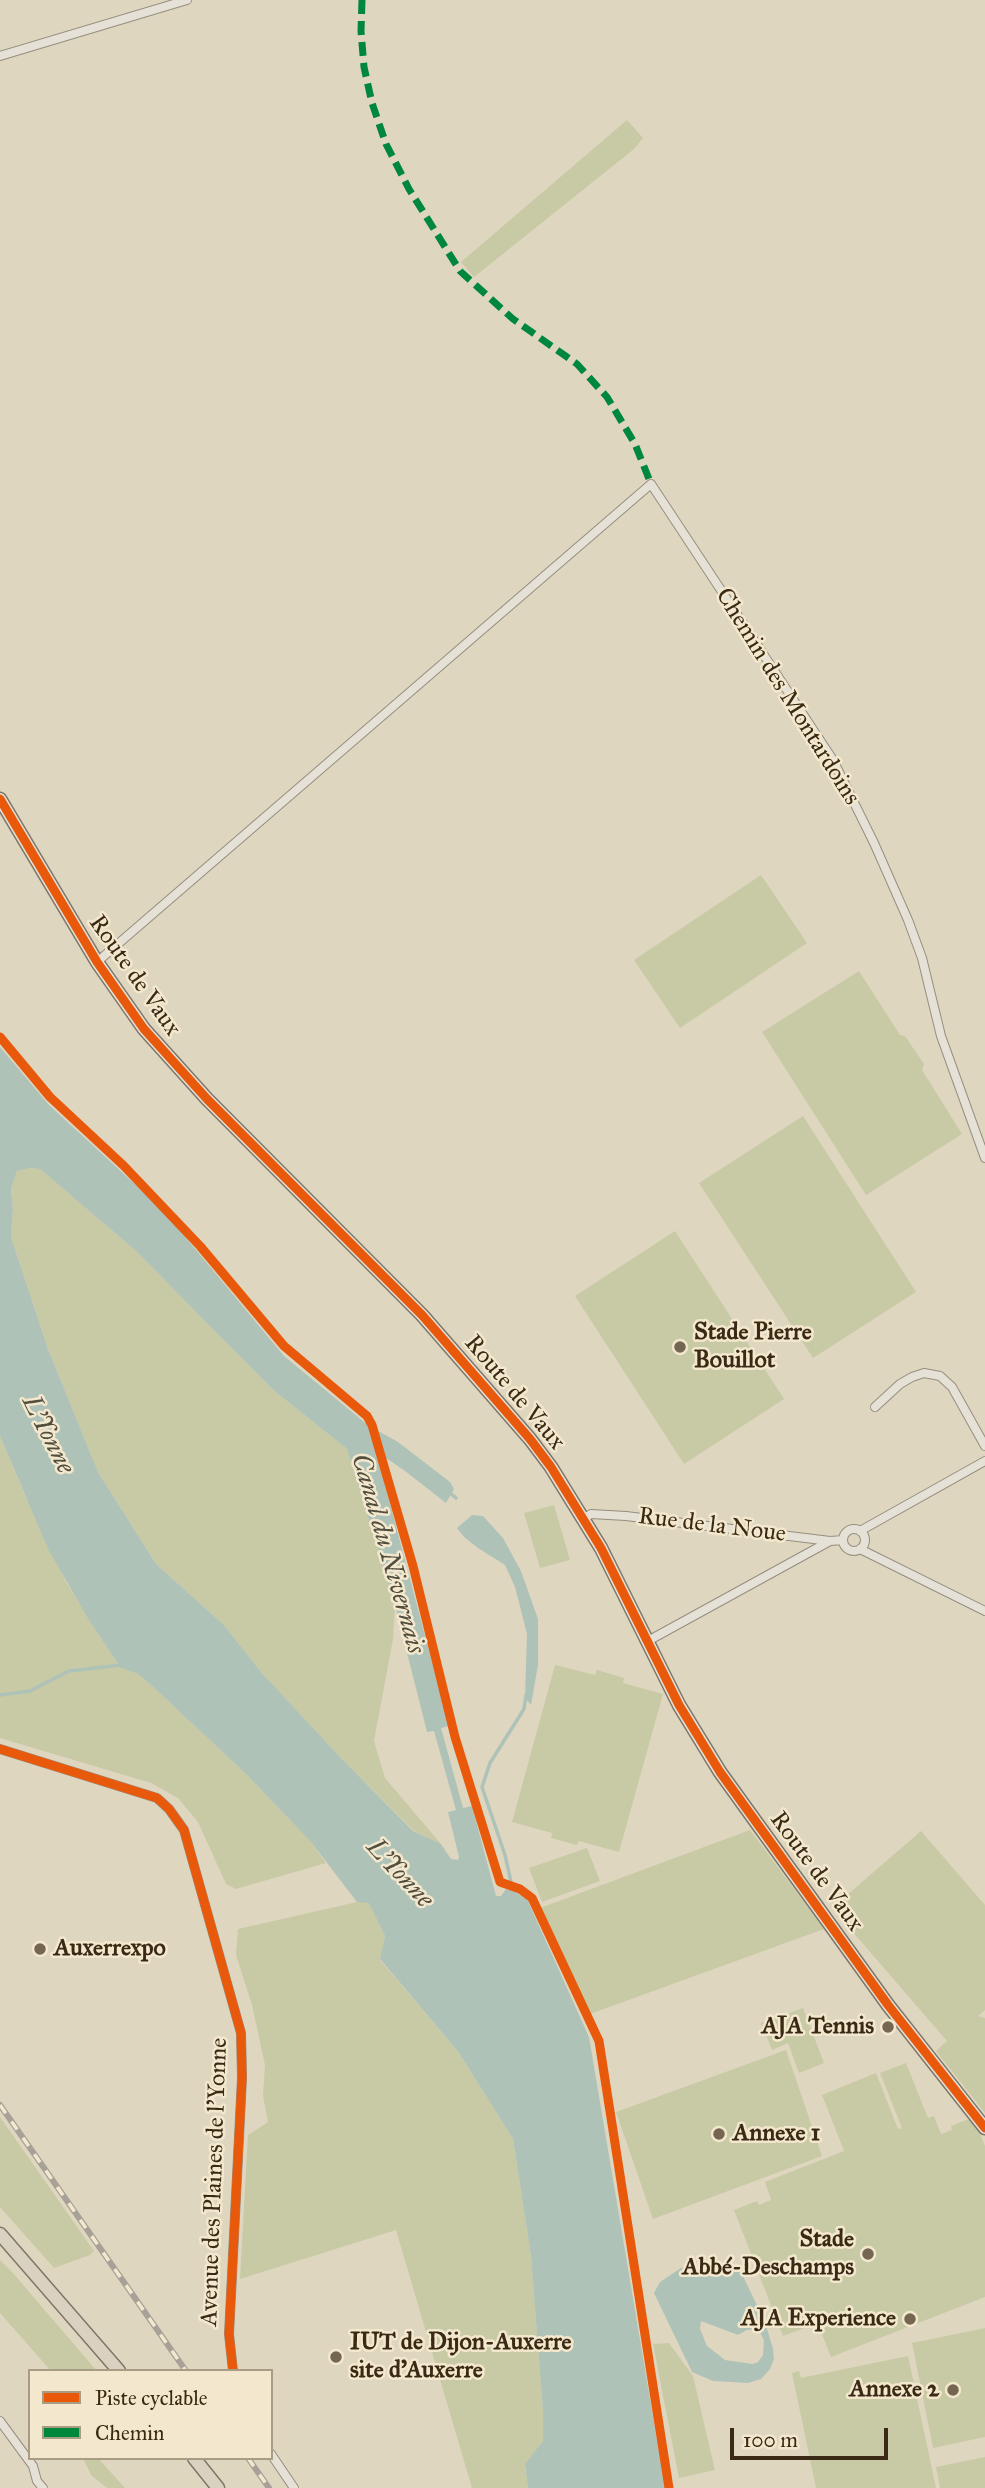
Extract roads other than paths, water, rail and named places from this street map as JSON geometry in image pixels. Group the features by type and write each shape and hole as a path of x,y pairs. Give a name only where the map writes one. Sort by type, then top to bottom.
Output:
{"main road":[{"path":"0,2234 117,2369"},
{"path":"196,2460 218,2488"}],"street":[{"path":"0,56 187,0"},
{"name":"Chemin des Montardoins","path":"97,962 651,484 832,761 874,843 922,958 941,1036 985,1158"},
{"name":"Route de Vaux","path":"0,799 97,962 144,1029 182,1073 397,1289 475,1375 551,1466 601,1548 679,1705 720,1772 888,2005 985,2128"},
{"path":"875,1407 900,1384 912,1377 924,1373 940,1376 953,1387 985,1446"},
{"path":"985,1461 860,1531 850,1530 843,1539 849,1550 860,1549 985,1611"},
{"name":"Rue de la Noue","path":"583,1519 591,1514 626,1516 830,1541 843,1539"},
{"path":"860,1531 865,1538 860,1549"},
{"path":"646,1642 830,1541"},
{"name":"Avenue des Plaines de l'Yonne","path":"0,1749 157,1798 184,1830 241,2033 242,2078 229,2334 233,2369"},
{"path":"0,2421 28,2459"},
{"path":"273,2457 295,2488"},
{"path":"29,2460 38,2486"}],"water":[{"path":"0,1047 49,1105 163,1210 284,1356 369,1426 398,1442 450,1482 454,1489 446,1503 376,1451 449,1726 441,1728 463,1808 472,1806 496,1896 501,1896 506,1889 527,1899 589,2037 665,2488 528,2488 525,2464 543,2441 543,2411 531,2256 513,2139 459,2053 380,1959 385,1936 369,1903 357,1902 311,1842 246,1774 150,1684 138,1674 121,1668 49,1551 0,1436","holes":["40,1169 136,1251 272,1389 347,1449 395,1605 427,1732 434,1731 456,1810 448,1812 458,1860 451,1859 441,1844 413,1831 261,1672 224,1625 156,1564 98,1472 48,1349 11,1237 11,1189 17,1171"]},
{"path":"472,1515 483,1516 503,1538 521,1571 538,1619 538,1665 531,1705 525,1698 527,1634 515,1587 505,1565 478,1548 457,1528"},
{"path":"722,2264 741,2272 765,2322 773,2349 774,2359 770,2369 761,2379 748,2383 713,2381 692,2372 654,2293 660,2282 681,2268","holes":["701,2321 738,2335 747,2330 758,2329 764,2340 763,2355 758,2362 753,2364 725,2360 707,2346 700,2329"]}],"waterway":[{"path":"449,1492 456,1498"},
{"path":"0,1695 30,1691 69,1671 122,1665"},
{"path":"514,1895 505,1855 482,1787 490,1763 524,1709 526,1695"}],"railway":[{"path":"0,2105 185,2369"},
{"path":"249,2460 269,2488"}],"place":[{"name":"Stade Pierre Bouillot","path":"680,1347"},
{"name":"Auxerrexpo","path":"40,1949"},
{"name":"AJA Tennis","path":"888,2027"},
{"name":"Annexe 1","path":"719,2134"},
{"name":"Stade Abbé-Deschamps","path":"868,2254"},
{"name":"AJA Experience","path":"910,2319"},
{"name":"IUT de Dijon-Auxerre site d'Auxerre","path":"336,2357"},
{"name":"Annexe 2","path":"953,2390"}],"water label":[{"name":"L'Yonne","path":"47,1435"},
{"name":"Canal du Nivernais","path":"387,1554"},
{"name":"L'Yonne","path":"399,1874"}]}
